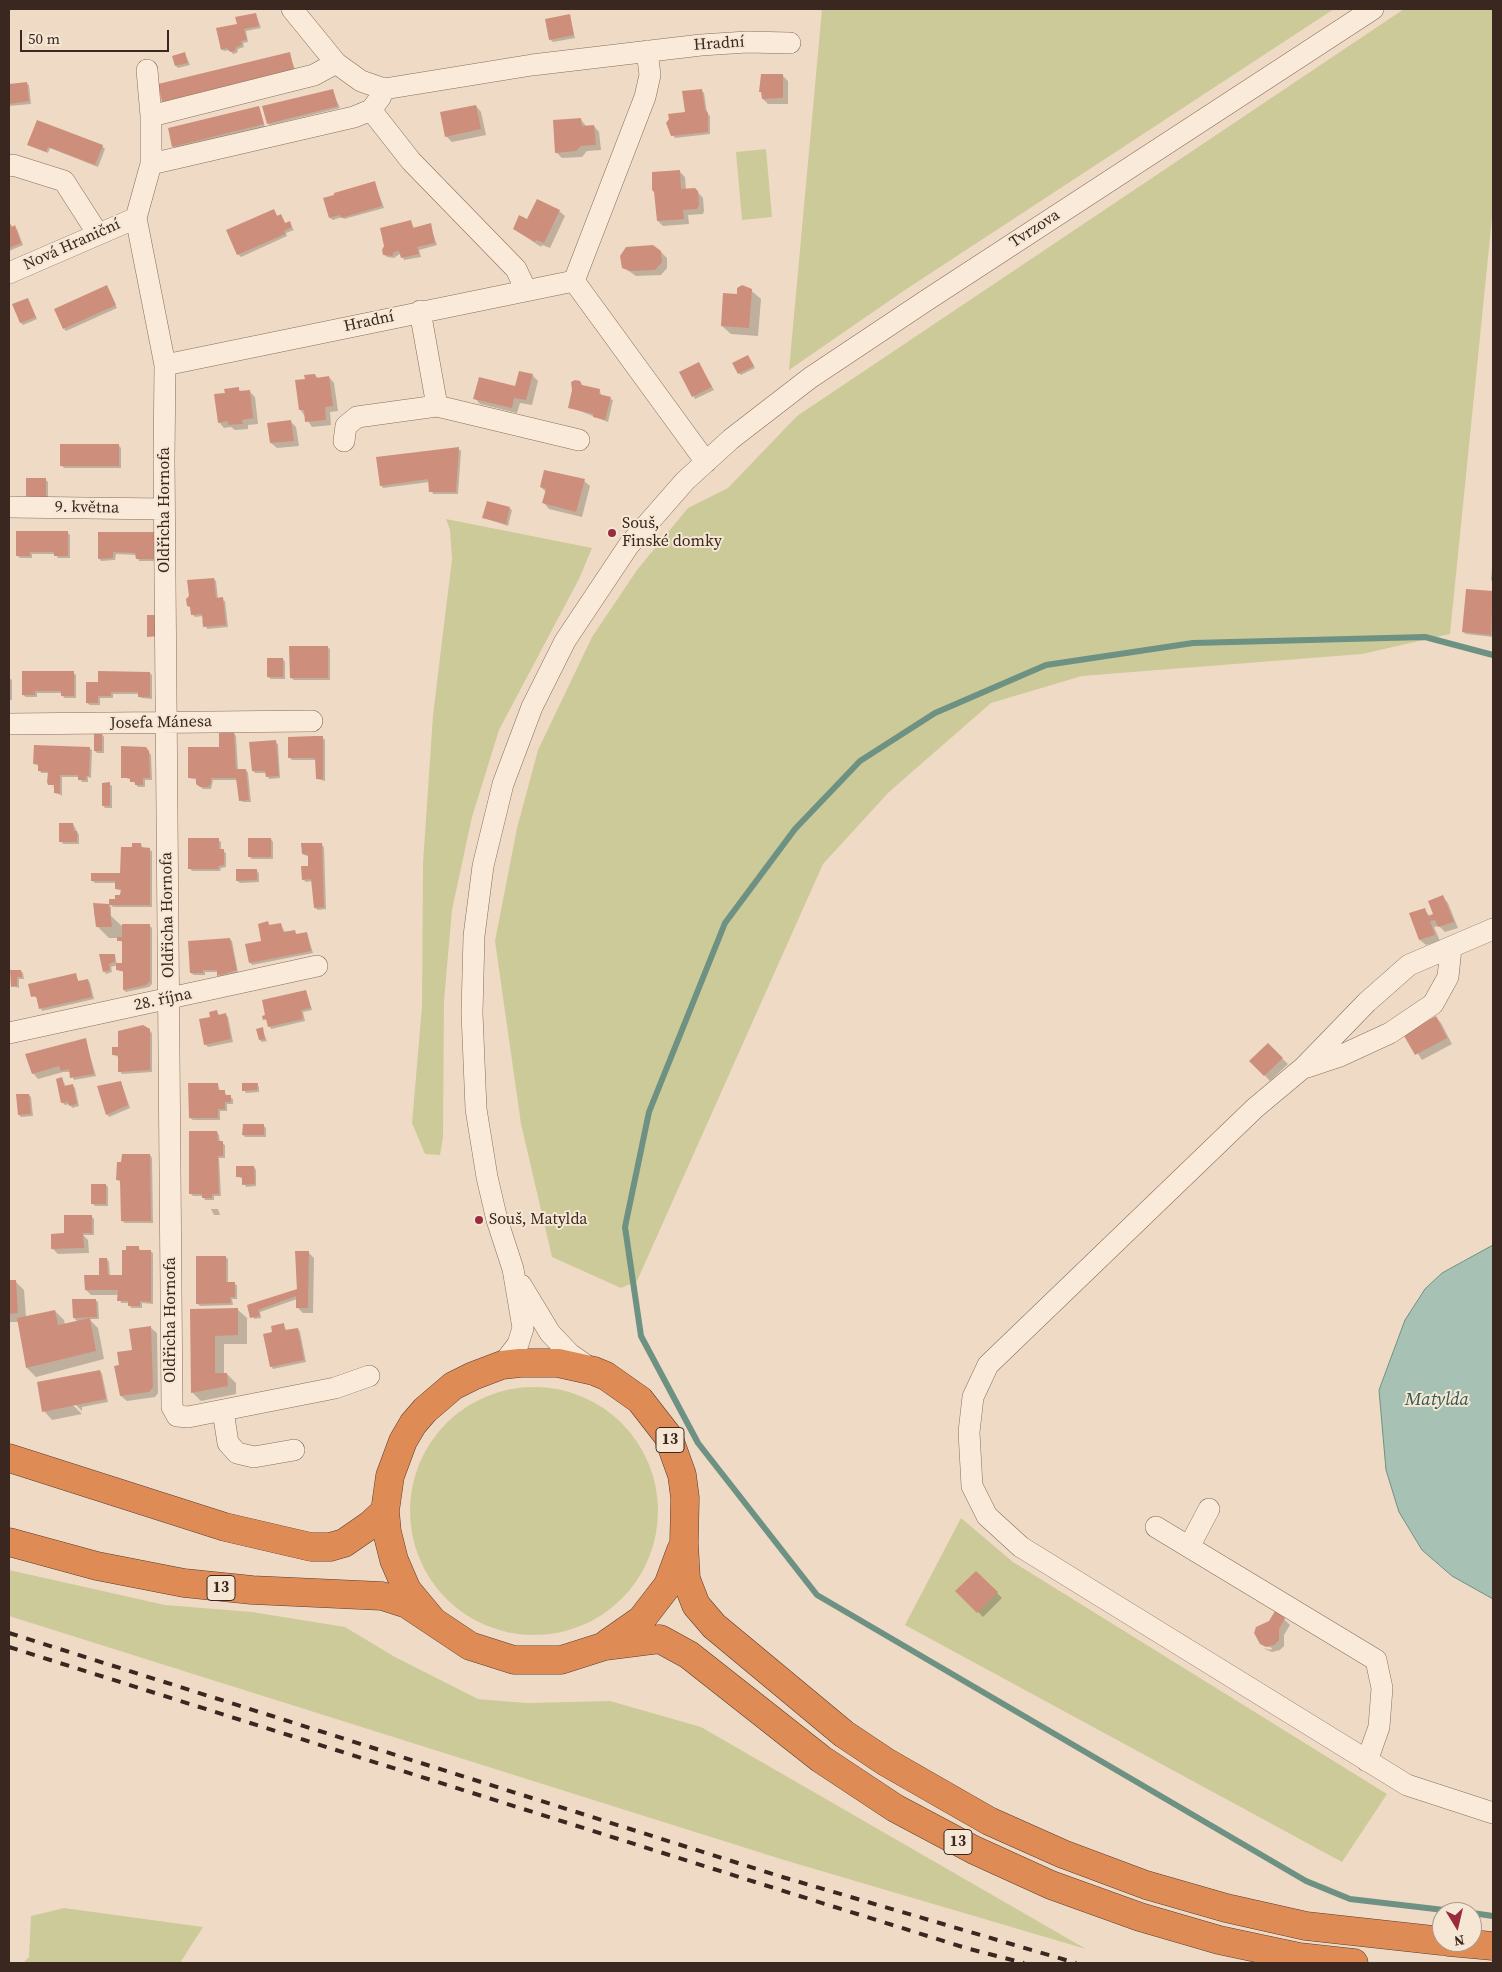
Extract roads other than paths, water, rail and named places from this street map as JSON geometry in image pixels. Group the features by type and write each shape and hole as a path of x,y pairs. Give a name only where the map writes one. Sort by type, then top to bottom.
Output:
{"highway":[{"name":"13","path":"385,1511 390,1476 395,1458 413,1424 425,1410 453,1386 502,1365 520,1363 558,1363 594,1371 606,1376 640,1400 668,1436 677,1456 685,1498 684,1543 686,1579 696,1604 714,1626 844,1734 886,1762 989,1821 1063,1854 1146,1885 1226,1908 1306,1926 1432,1940"},
{"path":"9,1458 225,1527 311,1547 330,1547 344,1543 370,1525 385,1511"},
{"path":"385,1511 387,1532 394,1560 407,1590 432,1620"},
{"name":"13","path":"9,1542 97,1566 184,1583 252,1590 382,1596 407,1604 470,1646 514,1660 561,1660 605,1646 660,1639 689,1655 821,1759 895,1808 974,1850 1052,1886 1140,1917 1218,1940 1299,1957 1354,1963"},
{"path":"605,1646 641,1620 663,1592 668,1585 684,1543"}],"street":[{"name":"Hradní","path":"292,9 336,63 361,81 384,88 532,65 733,42 790,43"},
{"name":"Tvrzova","path":"513,1269 497,1220 486,1177 473,1071 473,960 480,890 489,838 503,784 521,733 565,641 629,545 685,481 731,439 810,378 1373,9"},
{"path":"648,52 650,75 645,97 574,280 706,462"},
{"path":"151,116 314,75 336,63"},
{"path":"136,218 151,164 151,116 147,70"},
{"path":"151,164 354,117 371,110 380,98 384,88"},
{"path":"371,110 411,161 516,268 526,290"},
{"path":"9,166 13,165 64,181 98,234"},
{"name":"Nová Hraniční","path":"9,273 136,218"},
{"name":"Oldřicha Hornofa","path":"136,218 165,365 164,509 173,1413 182,1417 223,1411 335,1388 369,1376"},
{"name":"Hradní","path":"165,365 574,280"},
{"path":"420,311 437,406"},
{"path":"344,441 346,426 356,417 437,406 579,440"},
{"name":"9. května","path":"9,507 164,509"},
{"name":"Josefa Mánesa","path":"9,724 312,721"},
{"path":"1493,929 1409,965 1367,1002 1304,1067 1255,1108 988,1365 973,1397 969,1432 972,1486 987,1516 1021,1547 1407,1786 1493,1813"},
{"path":"1304,1067 1340,1056 1390,1033 1433,1004 1448,977 1451,948"},
{"name":"28. října","path":"9,1033 317,966"},
{"path":"502,1365 518,1344 523,1328 513,1269"},
{"path":"513,1269 550,1332 578,1361 594,1371"},
{"path":"223,1411 228,1442 237,1454 254,1457 294,1450"},
{"path":"1189,1547 1209,1509"},
{"path":"1156,1527 1376,1660 1382,1688 1379,1726 1367,1761"}],"water":[{"name":"Matylda","path":"1493,1245 1493,1599 1452,1576 1422,1550 1399,1512 1386,1470 1379,1390 1405,1320 1425,1289 1442,1273"}],"waterway":[{"path":"1432,1909 1350,1899 1306,1881 817,1595 698,1443 641,1336 625,1227 649,1112 725,923 795,829 860,761 935,713 1046,665 1193,643 1425,637 1493,655"},
{"path":"1482,1914 1493,1916"}],"railway":[{"path":"9,1633 779,1876 1076,1963"},
{"path":"9,1647 966,1948 1024,1963"}],"place":[{"name":"Souš, Finské domky","path":"612,533"},
{"name":"Souš, Matylda","path":"479,1220"}]}
